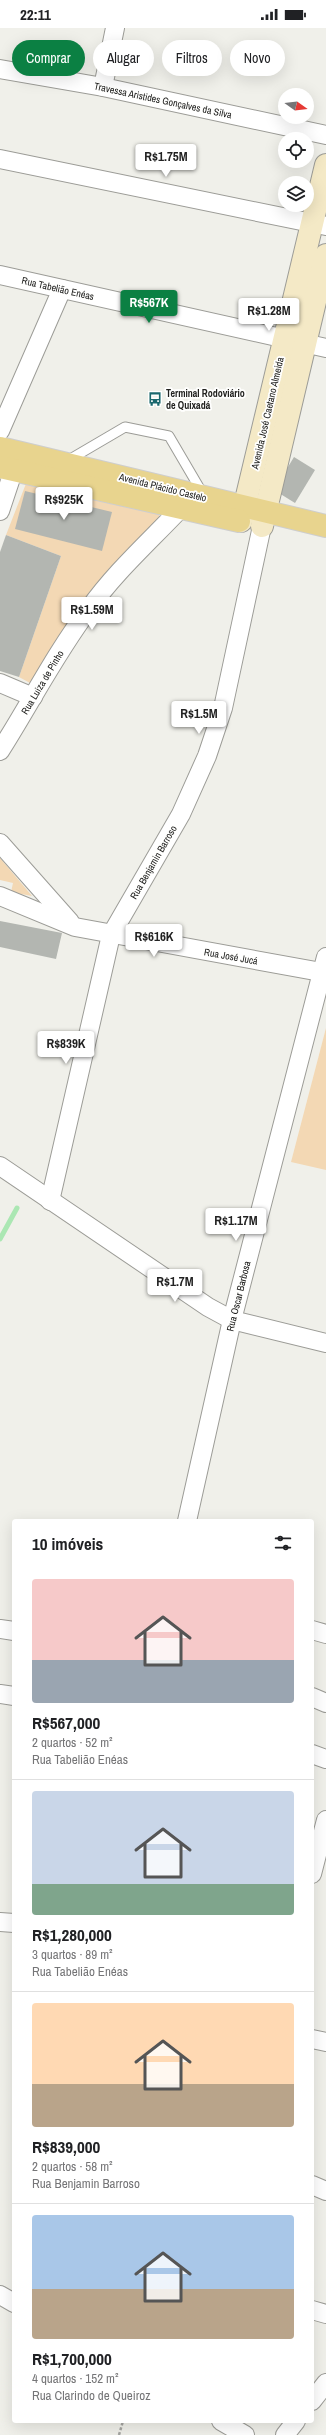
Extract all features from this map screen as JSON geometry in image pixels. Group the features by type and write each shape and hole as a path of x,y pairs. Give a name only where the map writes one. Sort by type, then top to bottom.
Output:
{"main road":[{"name":"Avenida José Caetano Almeida","path":"253,517 295,340 319,225 326,165"},
{"name":"Avenida José Caetano Almeida","path":"295,340 326,255"},
{"name":"Avenida Plácido Castelo","path":"9,459 181,508 326,526"},
{"name":"Avenida Plácido Castelo","path":"9,459 65,462 204,497 253,517 326,541"}],"street":[{"path":"103,87 115,28"},
{"name":"Travessa Aristides Gonçalves da Silva","path":"0,69 103,87 326,135"},
{"path":"0,159 319,225"},
{"name":"Rua Tabelião Enéas","path":"0,275 326,348"},
{"path":"0,431 62,289"},
{"path":"0,511 9,459"},
{"name":"Rua Luiza de Pinho","path":"0,751 54,660 106,586 181,508"},
{"name":"Rua Benjamin Barroso","path":"50,1201 111,935 181,814 207,756 223,708 253,517"},
{"path":"0,683 33,697"},
{"path":"0,844 75,927"},
{"name":"Rua José Jucá","path":"0,896 75,927 111,935 325,967"},
{"name":"Rua Oscar Barbosa","path":"187,1519 232,1320 325,967"},
{"path":"0,1166 208,1307 232,1320 326,1342"},
{"path":"0,1629 12,1631"},
{"path":"314,1631 326,1634"},
{"path":"0,1694 12,1696"},
{"path":"314,1698 326,1703"},
{"path":"314,1755 326,1759"},
{"path":"314,1865 326,1820"},
{"path":"0,1922 12,1923"},
{"path":"314,2039 326,2042"},
{"path":"314,2186 326,2191"},
{"path":"0,2295 12,2302"},
{"path":"314,2311 326,2314"},
{"path":"314,2398 326,2383"},
{"path":"224,2423 245,2435"},
{"path":"285,2435 294,2423"}],"lane":[{"path":"65,462 125,427 169,436 204,497"}],"path":[{"path":"119,2435 122,2423"}],"shaded area":[{"path":"27,481 160,512 156,528 97,584 30,683 19,677 61,556 6,535"},
{"path":"0,858 32,896 11,892 13,883 0,880"},
{"path":"326,1028 326,1170 291,1162"}],"building":[{"path":"294,457 315,470 295,503 274,490"},
{"path":"25,491 112,512 102,551 15,529"},
{"path":"6,535 61,556 19,677 0,671 0,552"},
{"path":"0,921 62,933 56,959 0,947"}],"waterway":[{"path":"0,1239 17,1208"}],"place":[{"name":"Terminal Rodoviário de Quixadá","path":"155,399"}]}
